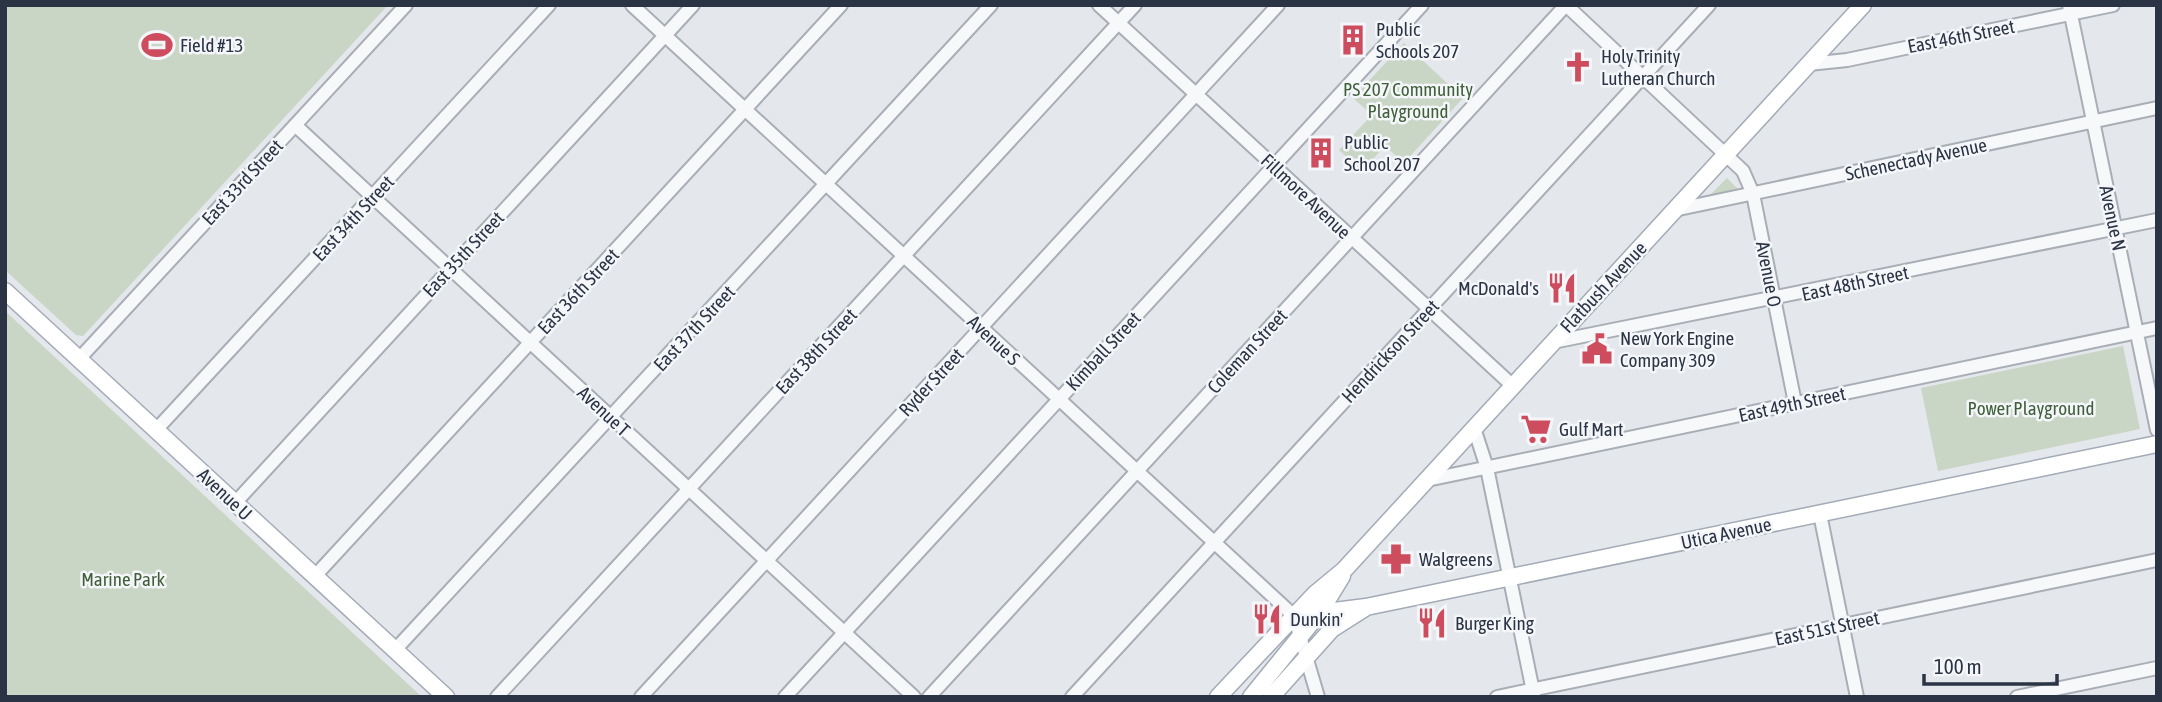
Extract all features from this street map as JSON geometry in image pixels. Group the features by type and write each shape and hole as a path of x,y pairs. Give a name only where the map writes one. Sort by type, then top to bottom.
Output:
{"main road":[{"name":"Flatbush Avenue","path":"1218,697 1294,616 1344,570 1863,5"},
{"name":"Avenue U","path":"5,291 446,697"},
{"name":"Utica Avenue","path":"1294,616 1366,607 2157,443"},
{"name":"Flatbush Avenue","path":"1251,697 1320,612 1335,591 1344,570"},
{"path":"1272,697 1332,629 1366,607"}],"street":[{"name":"East 33rd Street","path":"79,359 406,5"},
{"name":"East 34th Street","path":"156,430 549,5"},
{"name":"Avenue S","path":"632,5 1294,616 1308,655 1318,697"},
{"name":"East 35th Street","path":"235,503 693,5"},
{"name":"East 36th Street","path":"315,576 841,5"},
{"name":"East 37th Street","path":"395,650 991,5"},
{"name":"Fillmore Avenue","path":"1099,5 1513,386"},
{"name":"East 38th Street","path":"496,697 1135,5"},
{"name":"Ryder Street","path":"641,697 1278,5"},
{"name":"Kimball Street","path":"785,697 1422,5"},
{"name":"Avenue O","path":"1566,5 1743,170 1753,194 1796,403"},
{"name":"Coleman Street","path":"929,697 1566,5"},
{"name":"Hendrickson Street","path":"1072,697 1709,5"},
{"name":"East 46th Street","path":"1809,64 1847,60 2070,10 2113,5"},
{"name":"Avenue N","path":"2070,10 2157,430"},
{"name":"Schenectady Avenue","path":"1674,210 2157,108"},
{"name":"Avenue T","path":"295,125 914,697"},
{"name":"East 48th Street","path":"1552,342 2157,220"},
{"name":"East 49th Street","path":"1427,480 2157,328"},
{"path":"1474,428 1486,468 1533,693"},
{"path":"1820,514 1857,697"},
{"name":"East 51st Street","path":"1497,697 1533,693 1843,625 2157,561"},
{"path":"2017,697 2157,668"}],"green space":[{"path":"5,5 388,5 83,336 76,335 5,270"},
{"name":"PS 207 Community Playground","path":"1404,43 1463,98 1404,163 1385,146 1362,171 1339,150 1372,115 1353,98"},
{"path":"1727,178 1739,190 1708,197"},
{"name":"Marine Park","path":"5,311 422,697 5,697"},
{"name":"Power Playground","path":"2123,346 2140,429 1938,471 1921,388"}],"place":[{"name":"Public Schools 207","path":"1353,40"},
{"name":"Field #13","path":"157,45"},
{"name":"Holy Trinity Lutheran Church","path":"1578,67"},
{"name":"Public School 207","path":"1321,153"},
{"name":"McDonald's","path":"1562,288"},
{"name":"New York Engine Company 309","path":"1597,349"},
{"name":"Gulf Mart","path":"1536,429"},
{"name":"Walgreens","path":"1396,559"},
{"name":"Dunkin'","path":"1267,619"},
{"name":"Burger King","path":"1432,623"}]}
